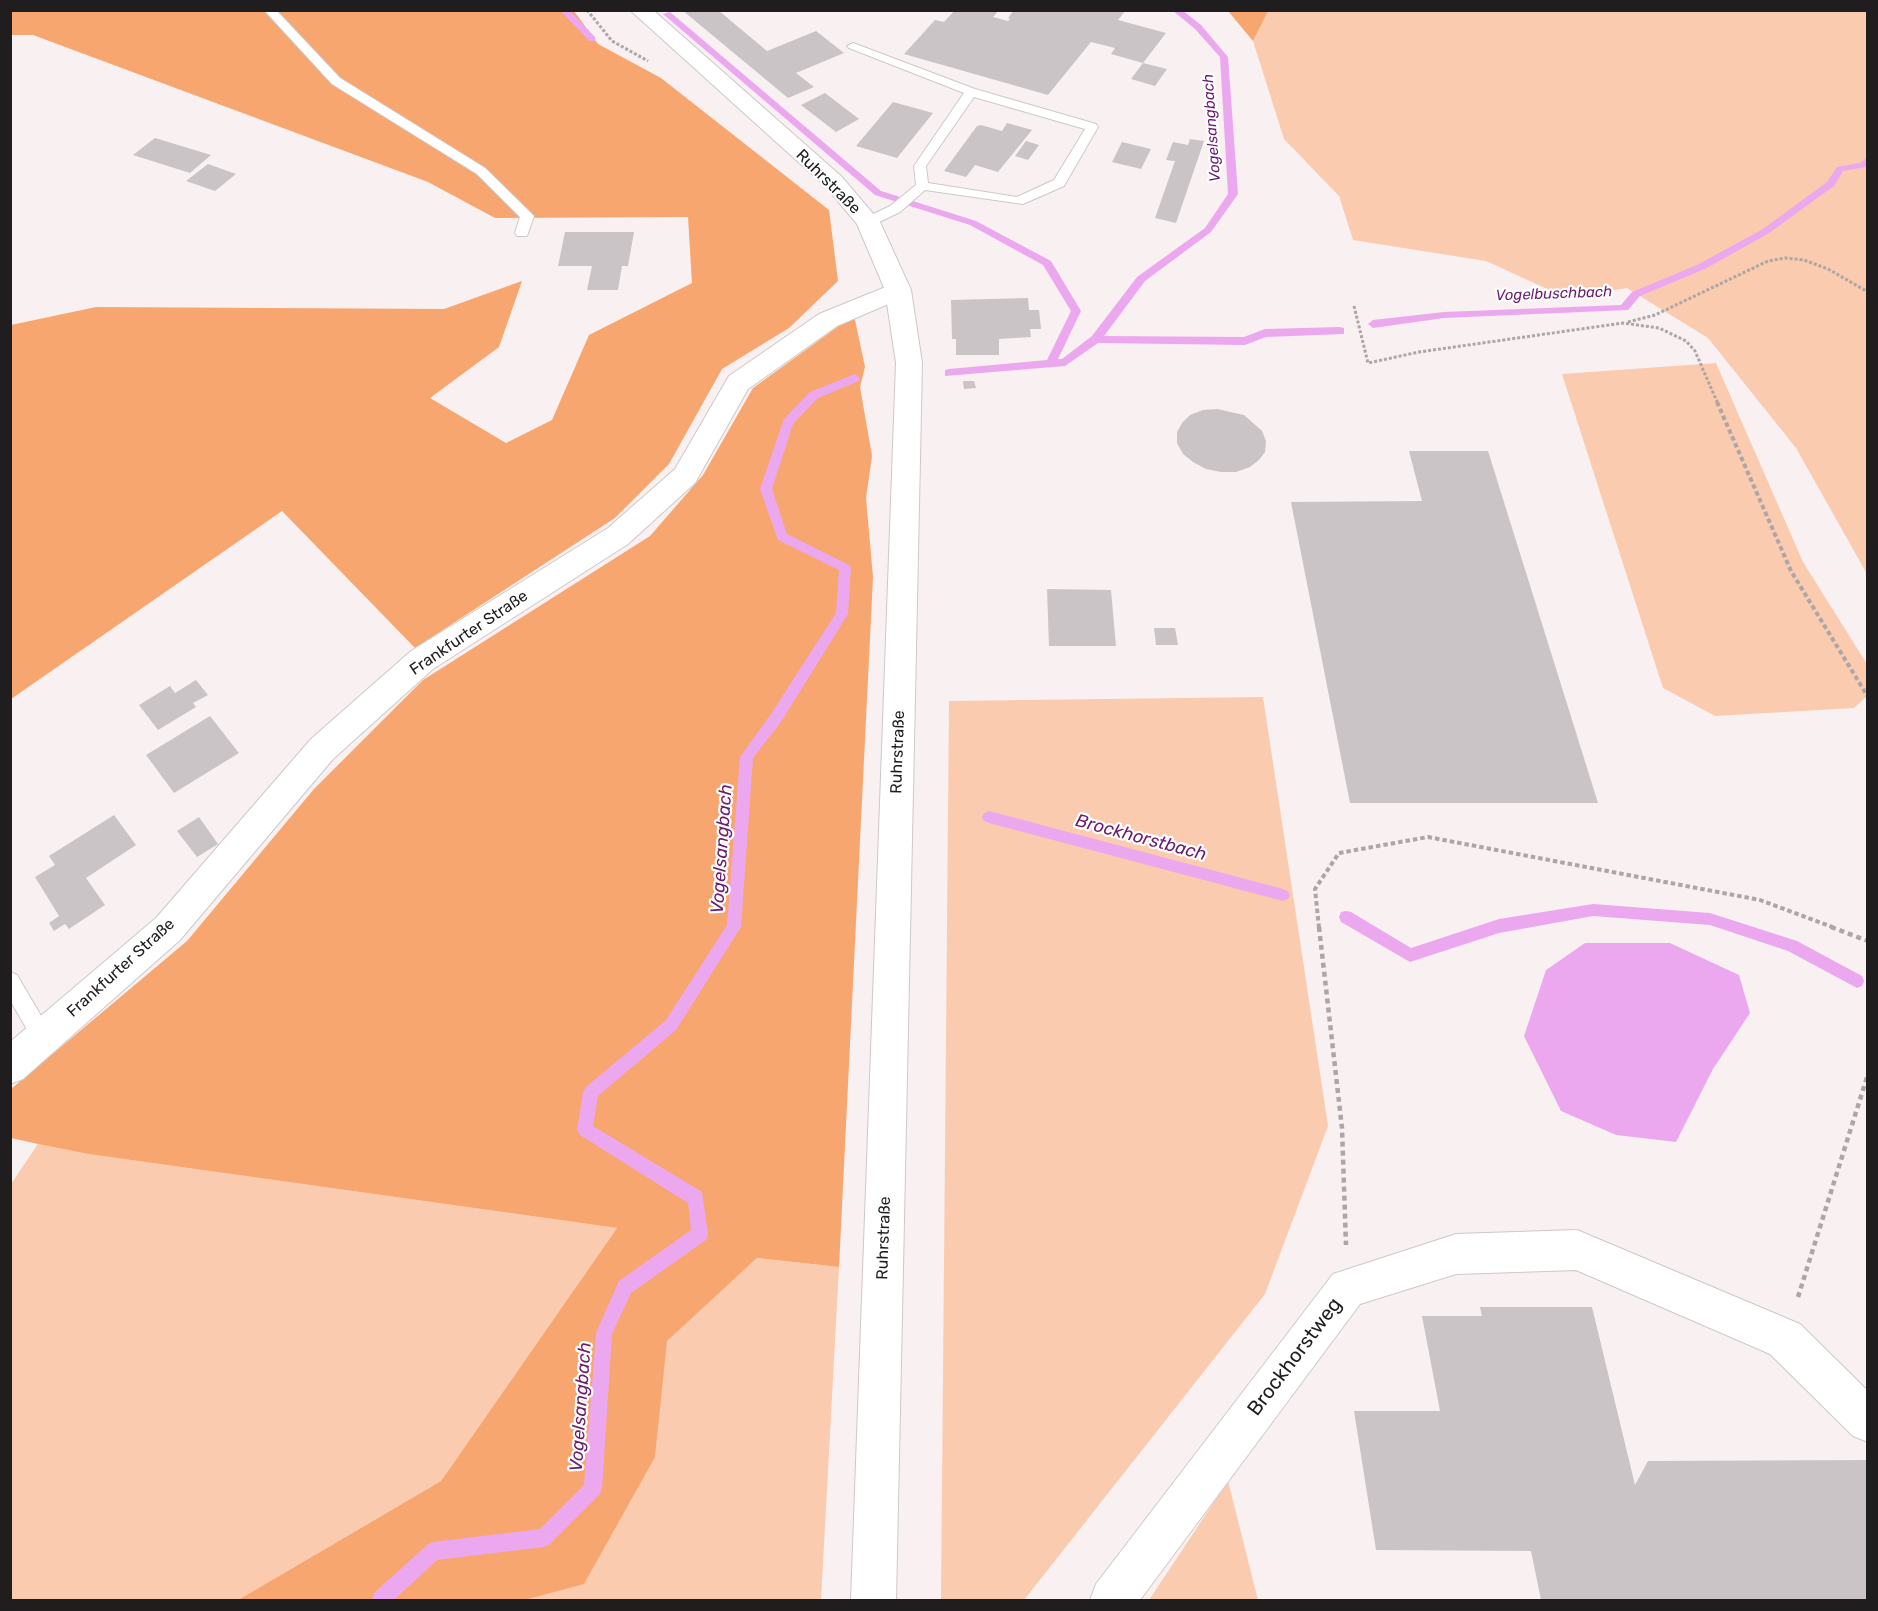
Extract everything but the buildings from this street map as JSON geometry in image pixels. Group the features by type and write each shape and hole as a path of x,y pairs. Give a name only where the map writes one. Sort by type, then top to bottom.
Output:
{"main road":[{"name":"Ruhrstraße","path":"640,10 834,182 868,222 898,290 909,363 874,1600"},
{"name":"Frankfurter Straße","path":"10,1066 168,929 322,749 422,660 618,536 685,476 738,383 828,320 898,290"},
{"name":"Brockhorstweg","path":"1112,1600 1347,1288 1456,1254 1577,1250 1785,1339 1868,1421"}],"lane":[{"path":"269,10 336,81 481,171 527,216 522,233"},
{"path":"853,46 971,92 1092,127 1059,183 1018,201 922,186 895,209 868,222"},
{"path":"922,186 920,166 971,92"},
{"path":"10,981 43,1038"}],"path":[{"path":"587,10 612,41 652,63"},
{"path":"1354,306 1368,363 1419,352 1623,323 1655,315 1768,261 1785,258 1804,260 1828,269 1868,292"},
{"path":"1623,323 1659,328 1686,341 1695,351 1791,572 1868,697"},
{"path":"1347,1288 1342,1128 1315,889 1338,853 1428,837 1760,900 1868,941"},
{"path":"1785,1339 1868,1074"}],"shaded area":[{"path":"1268,10 1867,11 1867,574 1796,448 1708,338 1627,288 1567,298 1486,261 1353,240 1339,196 1284,139 1253,41"},
{"path":"11,11 574,11 598,44 661,78 829,210 838,281 789,328 722,369 669,464 615,518 415,648 282,511 11,699 11,325 96,307 444,309 522,281 499,347 430,398 506,443 552,420 589,335 692,283 688,217 495,218 428,182 33,35 11,35"},
{"path":"1228,11 1268,11 1253,41"},
{"path":"854,315 865,367 860,387 872,456 866,498 873,577 839,1267 757,1258 667,1341 655,1457 584,1584 528,1599 511,1600 238,1600 441,1481 617,1228 88,1154 11,1138 11,1089 187,941 314,789 423,680 650,536 703,475 753,388"},
{"path":"1716,363 1803,562 1867,664 1867,696 1854,708 1715,716 1663,688 1562,374"},
{"path":"1263,697 1328,1126 1265,1294 1024,1600 941,1600 949,701"},
{"path":"1585,943 1670,943 1739,975 1750,1013 1713,1069 1676,1142 1616,1135 1561,1111 1524,1036 1546,970"},
{"path":"38,1144 88,1154 617,1228 441,1481 238,1600 11,1600 11,1184"},
{"path":"757,1258 839,1267 821,1600 511,1600 528,1599 655,1457 666,1341"},
{"path":"1228,1481 1258,1600 1149,1600"}],"waterway":[{"path":"564,10 592,39"},
{"name":"Vogelsangbach","path":"1096,339 1141,279 1208,230 1233,194 1224,57 1198,27 1176,10"},
{"path":"667,14 878,193 973,223 1047,263 1076,311 1050,363"},
{"name":"Vogelbuschbach","path":"1373,324 1444,315 1624,308 1636,294 1701,267 1766,231 1831,184 1840,169 1863,165 1868,160"},
{"name":"Vogelbuschbach","path":"1096,339 1245,341 1265,333 1340,331"},
{"name":"Vogelsangbach","path":"1050,363 1065,362 1096,339"},
{"name":"Vogelsangbach","path":"949,373 1050,363"},
{"name":"Vogelsangbach","path":"381,1600 433,1551 544,1538 593,1489 604,1334 625,1287 700,1234 696,1198 585,1130 591,1092 671,1025 734,927 747,757 776,718 842,614 845,568 782,537 766,489 788,422 814,395 855,378"},
{"name":"Brockhorstbach","path":"989,817 1283,895"},
{"name":"Brockhorstbach","path":"1346,917 1410,955 1499,926 1593,910 1710,919 1792,946 1857,981"}]}
